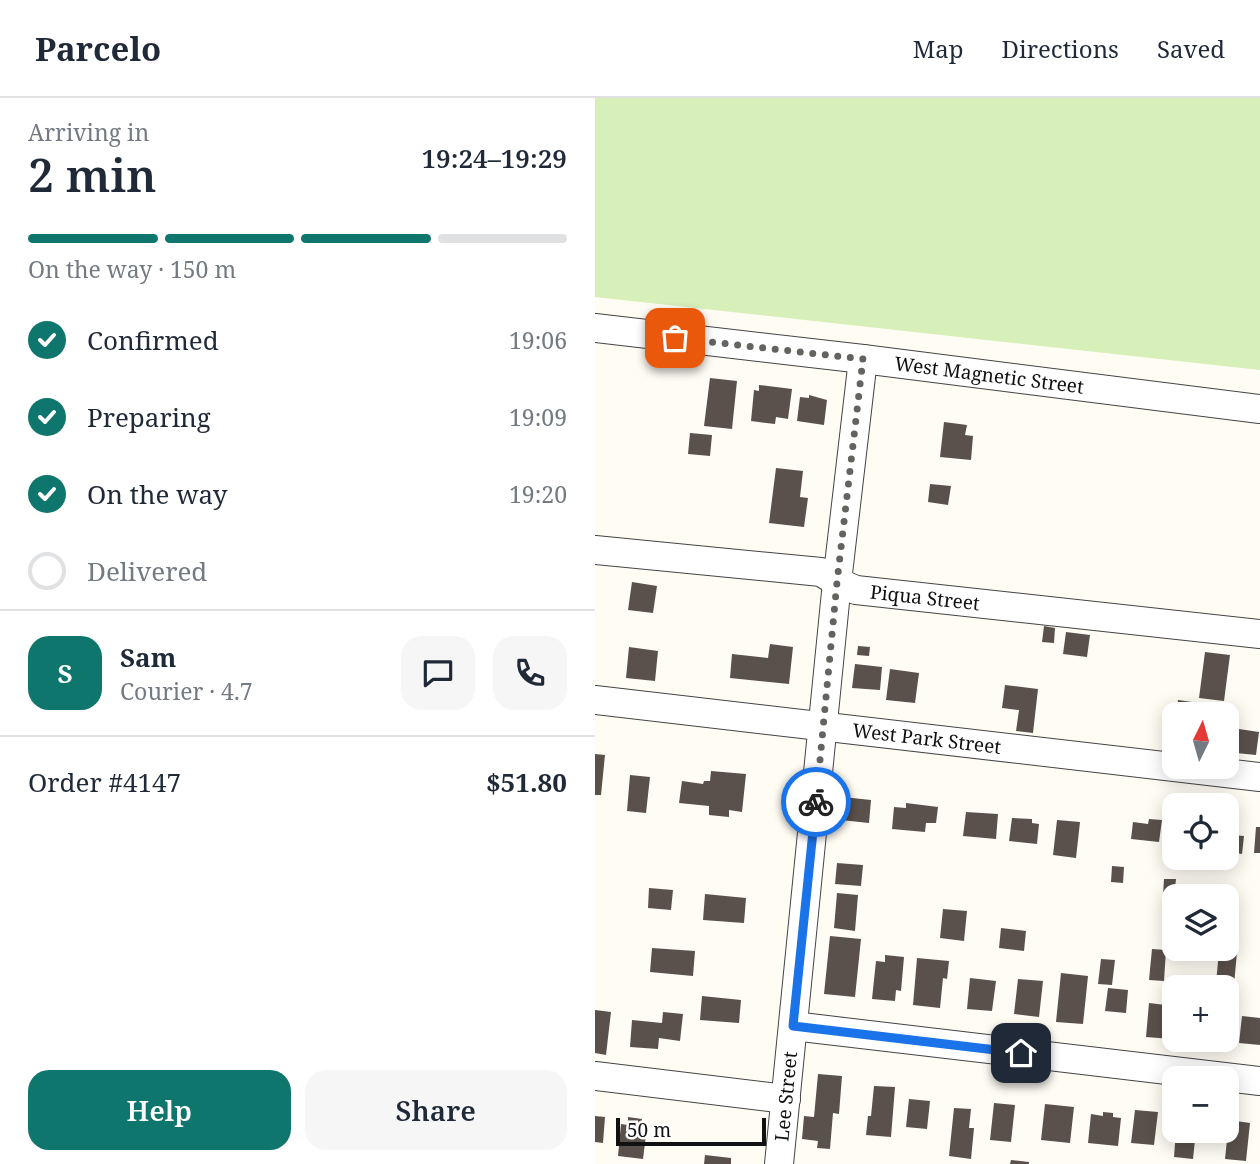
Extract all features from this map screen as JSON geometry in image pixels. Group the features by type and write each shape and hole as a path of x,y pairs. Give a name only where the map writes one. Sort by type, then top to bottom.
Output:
{"street":[{"name":"West Magnetic Street","path":"595,328 1260,409"},
{"name":"Lee Street","path":"779,1164 837,582 863,359"},
{"name":"Piqua Street","path":"595,550 821,572 856,590 1260,634"},
{"name":"West Park Street","path":"595,700 1260,777"},
{"path":"793,1026 1260,1081"},
{"path":"595,1076 786,1099"}],"green space":[{"path":"595,98 1260,98 1260,370 595,297"}],"building":[{"path":"710,378 737,381 732,429 704,426"},
{"path":"759,385 792,389 788,419 776,417 775,424 751,421 754,390 759,391"},
{"path":"809,395 827,400 824,425 797,421 800,397 809,398"},
{"path":"944,422 967,425 965,435 973,436 971,460 940,457"},
{"path":"690,433 712,435 710,456 688,454"},
{"path":"776,468 803,471 800,497 808,498 804,527 769,523"},
{"path":"930,484 951,486 948,505 928,502"},
{"path":"632,582 657,586 653,613 628,610"},
{"path":"1044,626 1055,628 1054,643 1042,642"},
{"path":"1066,632 1090,635 1087,657 1063,654"},
{"path":"770,644 793,647 789,684 730,678 732,654 768,658"},
{"path":"858,646 870,647 869,656 857,655"},
{"path":"629,647 658,651 655,681 626,678"},
{"path":"1205,652 1230,655 1224,701 1199,698"},
{"path":"855,664 882,667 880,690 852,688"},
{"path":"890,669 919,673 915,703 886,700"},
{"path":"1005,685 1038,689 1033,733 1016,731 1019,710 1002,708"},
{"path":"1239,729 1259,732 1256,755 1239,753"},
{"path":"595,754 605,755 601,795 595,795"},
{"path":"711,771 746,774 742,812 729,810 729,817 709,815 709,806 679,803 682,781 703,784 704,781 710,781"},
{"path":"630,775 650,777 646,813 627,811"},
{"path":"843,797 871,800 869,823 841,820"},
{"path":"906,803 938,807 936,823 926,823 925,832 892,829 894,807 906,808"},
{"path":"966,812 998,814 996,839 963,836"},
{"path":"1012,818 1032,819 1032,823 1039,824 1037,844 1009,841"},
{"path":"1149,819 1162,820 1159,842 1131,839 1133,822 1148,824"},
{"path":"1057,820 1080,822 1076,858 1053,855"},
{"path":"1256,827 1260,827 1260,853 1254,853"},
{"path":"1239,836 1244,836 1242,854 1239,854"},
{"path":"837,863 863,865 861,886 835,884"},
{"path":"1112,866 1124,867 1123,883 1111,882"},
{"path":"1164,879 1176,879 1175,884 1164,884"},
{"path":"649,888 673,890 671,910 648,908"},
{"path":"837,893 858,895 855,931 834,928"},
{"path":"705,894 746,898 744,923 703,920"},
{"path":"943,909 967,911 964,941 940,938"},
{"path":"1001,928 1026,931 1024,951 999,948"},
{"path":"830,936 861,939 855,997 824,994"},
{"path":"652,948 695,951 693,976 650,972"},
{"path":"1152,949 1162,950 1162,961 1165,961 1162,981 1149,980"},
{"path":"885,955 904,957 901,991 896,990 895,1001 872,999 876,961 885,962"},
{"path":"917,958 949,961 947,979 943,978 940,1008 913,1005"},
{"path":"1101,959 1115,960 1112,985 1098,984"},
{"path":"1218,961 1236,961 1235,975 1217,975"},
{"path":"1061,973 1088,976 1083,1024 1056,1022"},
{"path":"970,978 996,981 992,1011 967,1009"},
{"path":"1018,979 1043,981 1039,1017 1014,1014"},
{"path":"1108,988 1128,990 1126,1013 1105,1011"},
{"path":"702,996 741,1000 739,1023 700,1020"},
{"path":"1149,1003 1162,1005 1162,1038 1146,1037"},
{"path":"595,1010 611,1012 606,1055 595,1053"},
{"path":"663,1012 683,1014 680,1041 659,1038 658,1049 630,1047 632,1020 662,1023"},
{"path":"1242,1016 1260,1018 1260,1045 1239,1043"},
{"path":"818,1074 842,1076 839,1114 833,1113 830,1149 817,1148 818,1141 802,1139 804,1116 814,1117"},
{"path":"874,1086 895,1087 891,1137 866,1135"},
{"path":"909,1099 930,1101 927,1129 906,1127"},
{"path":"994,1103 1015,1105 1011,1142 990,1140"},
{"path":"1045,1104 1074,1107 1070,1143 1041,1140"},
{"path":"954,1108 971,1109 969,1128 974,1128 971,1159 949,1156"},
{"path":"1135,1110 1158,1112 1154,1145 1131,1143"},
{"path":"1103,1112 1113,1113 1113,1117 1121,1118 1118,1146 1088,1143 1091,1114 1103,1116"},
{"path":"595,1116 605,1117 603,1143 595,1142"},
{"path":"628,1117 642,1119 641,1127 647,1127 643,1159 618,1156 621,1124 628,1125"},
{"path":"1239,1121 1250,1123 1246,1161 1225,1159 1227,1143 1239,1143"},
{"path":"1175,1143 1195,1143 1193,1159 1174,1157"},
{"path":"705,1155 731,1158 731,1164 704,1164"},
{"path":"1011,1160 1029,1162 1029,1164 1010,1164"}],"way so far":[{"path":"675,338 863,359 837,582 816,802"}],"route":[{"path":"816,802 793,1026 1021,1053"}]}
